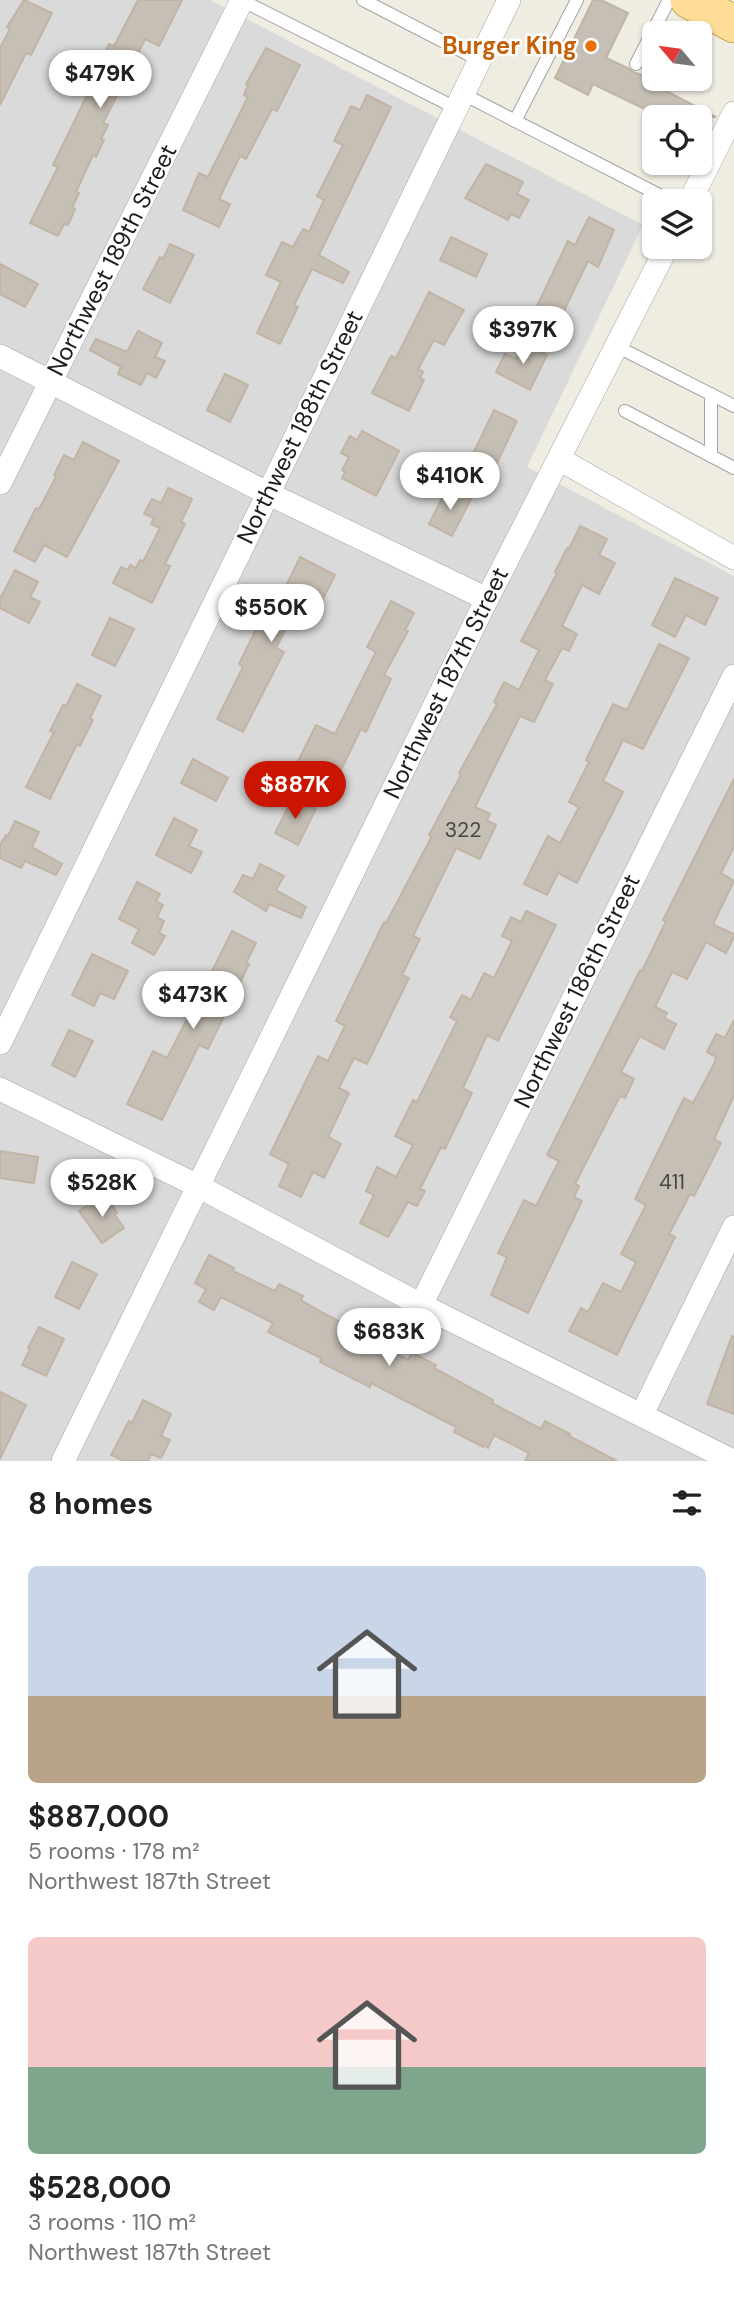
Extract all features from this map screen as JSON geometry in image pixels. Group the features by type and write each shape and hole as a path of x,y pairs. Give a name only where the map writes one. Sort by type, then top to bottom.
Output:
{"main road":[{"path":"689,0 734,24"}],"street":[{"name":"Northwest 189th Street","path":"0,483 242,0"},
{"name":"Northwest 188th Street","path":"0,1043 509,0"},
{"path":"696,189 734,113"},
{"name":"Northwest 187th Street","path":"63,1461 487,599 661,259"},
{"path":"0,356 267,493 487,599"},
{"path":"559,459 734,558"},
{"name":"Northwest 186th Street","path":"421,1306 734,676"},
{"path":"0,1090 198,1186 421,1306 733,1461"},
{"path":"642,1414 734,1227"}],"lane":[{"path":"242,0 459,101 515,121 648,189"},
{"path":"363,0 479,60"},
{"path":"515,121 577,0"},
{"path":"636,64 669,0"},
{"path":"617,346 734,406"},
{"path":"711,394 711,456"},
{"path":"625,411 734,468"}],"shaded area":[{"path":"0,0 210,0 642,224 527,467 734,576 734,1461 0,1461"}],"building":[{"path":"24,0 52,13 31,55 26,53 0,105 0,48 10,29 7,27"},
{"path":"138,0 182,0 159,46 145,39 130,70 133,72 125,87 122,86 103,123 108,125 101,139 104,140 96,157 93,155 76,192 79,193 68,225 64,224 58,236 30,223 58,167 53,165 91,87 88,85 109,44 114,46"},
{"name":"Burger King","path":"593,0 601,0 628,13 606,58 642,75 642,91 669,91 693,105 642,105 642,108 593,84 588,95 555,78"},
{"path":"266,48 300,65 277,111 272,109 246,159 240,156 219,199 230,204 219,227 183,210 199,173 208,177 248,97 244,95 248,85 246,84"},
{"path":"367,95 391,107 319,255 349,272 343,283 312,269 294,305 298,307 280,344 257,333 281,282 266,275 282,242 293,247 303,229 309,232 324,200 317,196 343,145 334,141 351,106 360,110"},
{"path":"486,164 523,182 517,194 529,200 519,218 511,214 508,220 465,198"},
{"path":"589,217 614,230 598,267 588,261 559,321 535,310 568,241 575,245"},
{"path":"451,237 487,254 476,277 440,260"},
{"path":"170,244 194,255 170,303 143,289"},
{"path":"0,264 38,284 25,307 0,294"},
{"path":"429,292 464,310 444,345 434,340 418,369 423,372 420,378 424,380 409,411 372,393 391,356 396,358"},
{"path":"138,331 162,343 155,357 165,361 156,378 147,373 141,385 118,374 121,367 90,350 96,339 127,352"},
{"path":"524,343 547,355 530,390 496,372 505,354 516,359"},
{"path":"225,374 248,385 230,422 207,410"},
{"path":"494,410 517,421 494,469 471,458"},
{"path":"362,431 399,451 376,496 342,478 345,472 342,470 349,457 341,453 350,436 357,440"},
{"path":"83,442 119,461 67,557 44,545 35,562 14,551 56,477 54,475 64,455 74,460"},
{"path":"168,488 192,499 181,522 185,524 165,564 170,566 152,603 113,583 121,567 128,570 130,565 136,568 140,560 143,562 160,528 151,524 154,518 144,514 152,499 161,503"},
{"path":"447,488 471,499 452,536 429,524"},
{"path":"580,526 607,539 599,555 615,563 599,594 582,585 562,626 577,634 569,651 562,648 545,680 553,684 534,722 520,716 475,807 490,814 487,820 496,825 480,859 456,848 413,936 420,939 402,975 409,978 367,1064 354,1058 339,1088 349,1093 328,1137 341,1144 324,1178 313,1172 301,1197 279,1186 289,1164 270,1154 318,1056 328,1061 345,1026 336,1021 384,922 386,923 432,836 429,835 497,704 494,702 504,682 519,690 539,650 521,641"},
{"path":"300,557 335,575 323,599 308,591 301,605 299,603 276,648 284,652 243,732 217,719 243,667 239,664 264,613 271,617"},
{"path":"15,570 38,582 30,597 40,602 29,623 0,608 0,599"},
{"path":"675,578 718,598 705,625 686,615 675,637 652,625"},
{"path":"391,601 414,613 405,630 408,631 384,675 391,679 366,732 361,729 336,780 298,761 316,725 335,734 376,652 367,647"},
{"path":"110,618 134,629 115,666 92,655"},
{"path":"659,644 689,658 643,749 623,740 603,781 623,792 577,883 558,873 547,895 524,884 548,836 560,843 579,807 569,802 613,704 627,710"},
{"path":"77,684 101,696 90,718 93,720 80,746 77,744 50,799 26,787 54,732 50,731"},
{"path":"193,759 228,778 216,801 181,783"},
{"path":"734,779 734,847 721,873 734,881 714,925 734,934 734,937 726,953 706,942 687,979 672,972 655,1007 667,1013 664,1018 676,1024 664,1049 640,1036 621,1072 634,1079 625,1098 620,1096 575,1184 579,1186 574,1197 582,1201 528,1313 491,1295 507,1257 498,1253 524,1200 536,1206 559,1161 547,1155 640,970 642,971 666,921 663,920"},
{"path":"293,797 316,809 298,845 275,833"},
{"path":"174,818 197,830 189,846 202,852 191,873 156,855"},
{"path":"15,821 39,832 32,847 62,864 56,875 25,861 21,868 0,858 0,845"},
{"path":"260,864 284,876 276,890 306,907 301,918 269,904 266,911 234,892 243,875 253,879"},
{"path":"137,882 160,894 156,901 163,905 157,917 164,921 159,933 165,936 154,955 132,943 139,929 119,919"},
{"path":"526,911 556,925 498,1041 487,1035 463,1088 472,1093 445,1149 441,1147 420,1189 425,1191 417,1206 408,1202 388,1237 360,1223 374,1195 366,1191 377,1167 396,1177 413,1145 395,1136 413,1100 417,1102 457,1021 450,1017 462,995 471,1000 484,973 494,978 512,941 502,936 511,917 521,922"},
{"path":"232,931 256,943 246,963 249,964 208,1049 199,1045 162,1120 127,1104 153,1051 167,1058 189,1015 195,1017 212,981 208,979"},
{"path":"92,954 128,971 114,999 100,993 94,1006 72,995"},
{"path":"734,1020 734,1096 714,1139 721,1143 694,1196 690,1194 669,1234 675,1237 617,1355 569,1331 581,1308 588,1312 603,1283 621,1292 636,1262 621,1254 646,1205 635,1199 684,1098 693,1103 714,1064 716,1057 707,1052 716,1034 725,1038"},
{"path":"69,1030 93,1041 75,1077 52,1065"},
{"path":"0,1151 38,1157 34,1183 0,1178"},
{"path":"101,1196 105,1201 108,1199 124,1228 102,1243 79,1211"},
{"path":"209,1255 234,1268 233,1271 275,1291 279,1284 303,1296 301,1300 365,1335 364,1338 408,1360 412,1352 436,1365 434,1368 493,1400 492,1403 541,1429 545,1421 617,1461 525,1461 529,1453 494,1435 488,1448 484,1445 483,1447 454,1432 456,1427 371,1383 370,1387 320,1362 321,1358 268,1332 273,1323 221,1297 214,1310 199,1302 206,1289 195,1283"},
{"path":"72,1262 97,1274 79,1309 55,1297"},
{"path":"39,1327 64,1339 46,1376 22,1365"},
{"path":"732,1336 734,1337 734,1414 707,1404"},
{"path":"0,1392 26,1405 0,1459"},
{"path":"143,1400 171,1414 161,1436 170,1440 161,1458 151,1454 148,1461 124,1461 111,1455"}],"place":[{"name":"Burger King","path":"591,46"}]}
